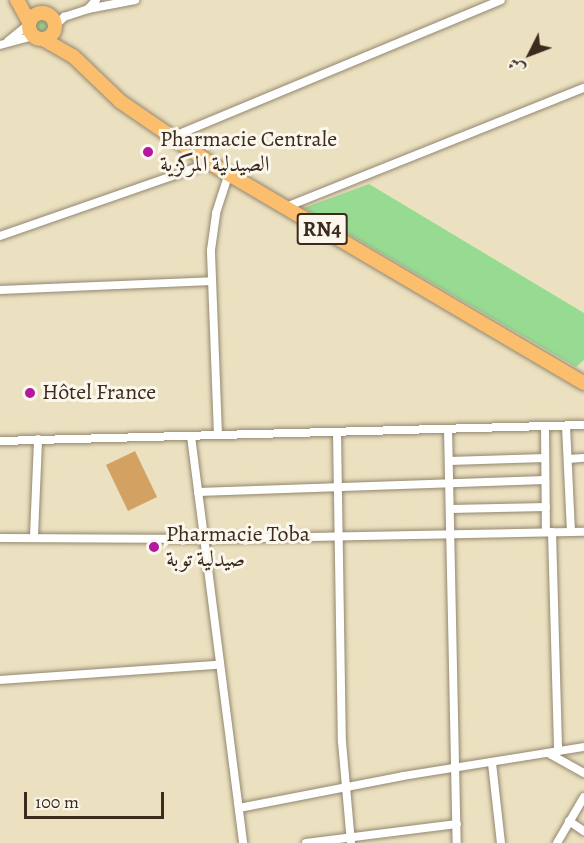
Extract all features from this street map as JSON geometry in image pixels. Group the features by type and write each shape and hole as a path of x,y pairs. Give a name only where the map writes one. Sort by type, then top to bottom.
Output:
{"main road":[{"path":"18,2 53,20"},
{"path":"18,2 34,30 51,35 53,20"},
{"name":"RN4","path":"53,20 73,56"},
{"path":"34,30 53,20"},
{"name":"RN4","path":"34,30 73,56 121,102 210,163 582,379"}],"street":[{"path":"88,9 96,0"},
{"path":"53,20 88,9 135,0"},
{"path":"172,137 501,0"},
{"path":"3,44 34,30"},
{"path":"285,207 584,88"},
{"path":"0,236 210,163"},
{"path":"218,435 212,281 214,226 229,173"},
{"path":"0,290 212,281"},
{"path":"0,441 584,425"},
{"path":"545,426 546,507 558,751"},
{"path":"566,426 571,532"},
{"path":"448,429 458,843"},
{"path":"337,432 345,786 350,840"},
{"path":"191,436 217,664 243,843"},
{"path":"34,537 38,439"},
{"path":"449,461 545,458"},
{"path":"568,459 584,458"},
{"path":"198,492 545,480"},
{"path":"450,508 546,507"},
{"path":"0,538 204,539 584,532"},
{"path":"0,680 217,664"},
{"path":"239,808 345,786 584,747"},
{"path":"548,753 584,773"},
{"path":"492,763 501,843"},
{"path":"557,843 584,797"},
{"path":"569,821 584,831"},
{"path":"306,843 350,840 457,824"}],"green space":[{"path":"41,15 51,22 52,26 45,36 41,37 31,30 30,26 37,16"},
{"path":"369,184 584,313 584,360 576,367 304,208"}],"building":[{"path":"135,451 157,497 128,511 106,465"}],"place":[{"name":"Pharmacie Centrale الصيدلية المركزية","path":"148,152"},
{"name":"Hôtel France","path":"30,393"},
{"name":"Pharmacie Toba صيدلية توبة","path":"154,547"}]}
